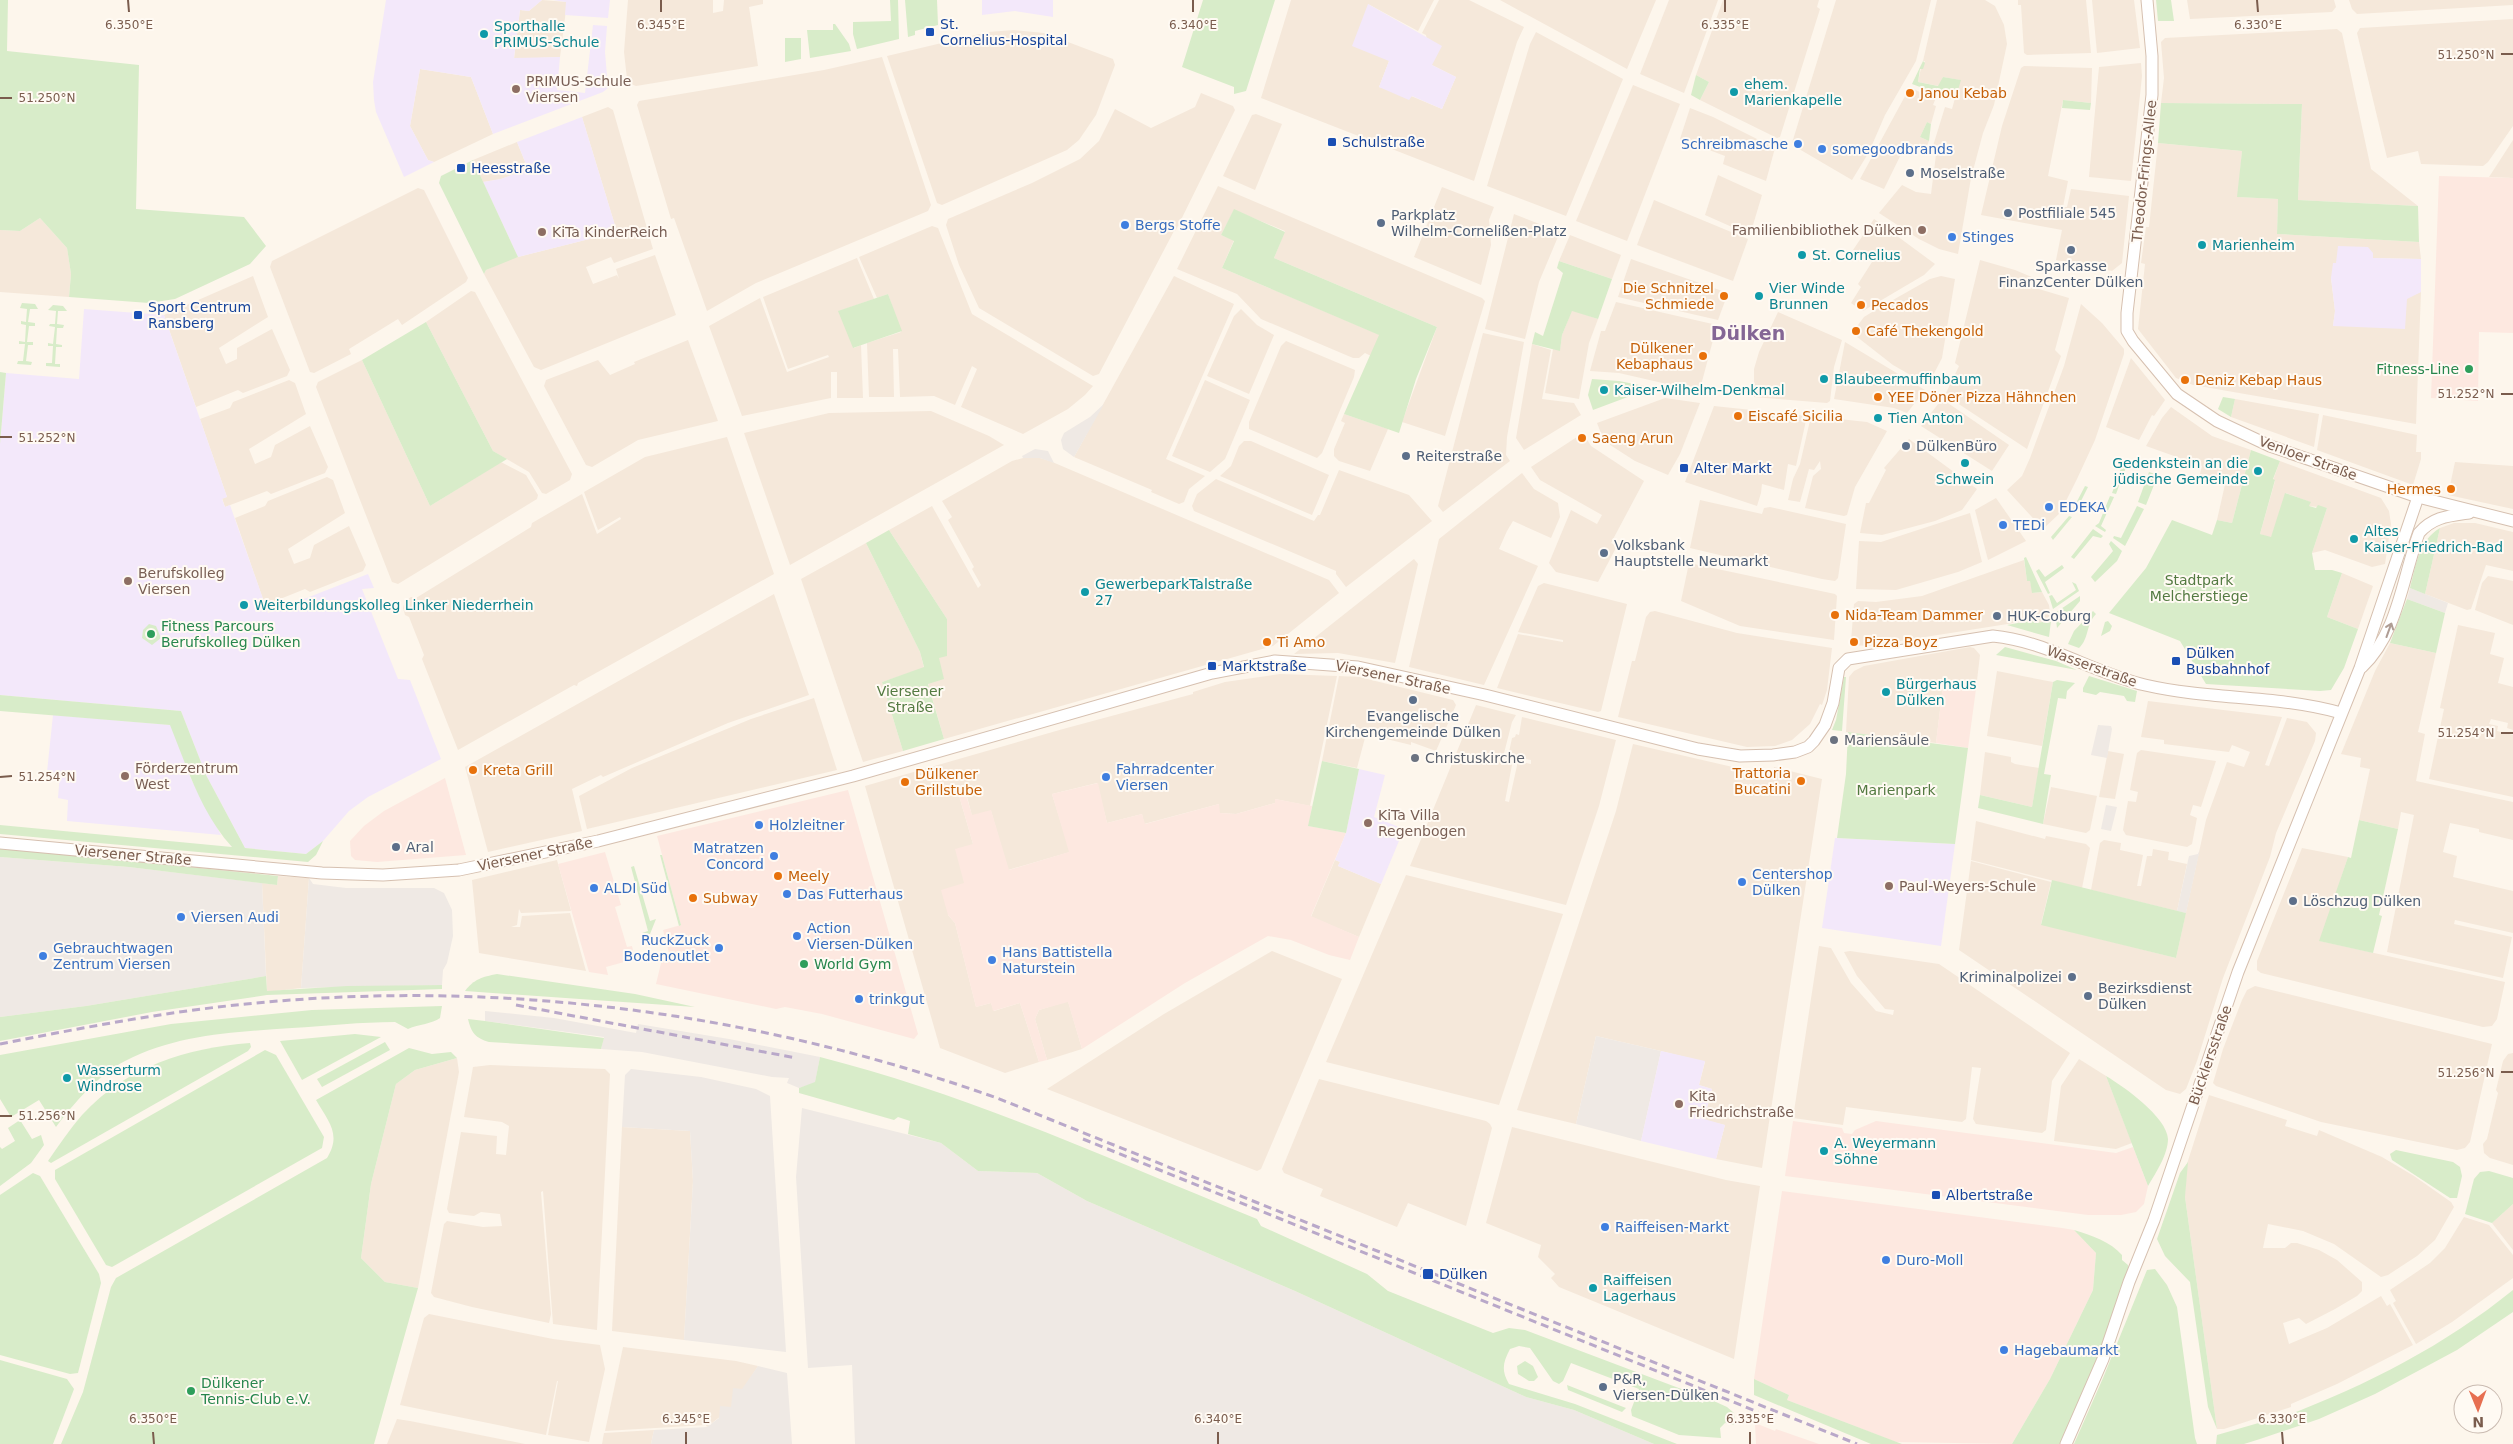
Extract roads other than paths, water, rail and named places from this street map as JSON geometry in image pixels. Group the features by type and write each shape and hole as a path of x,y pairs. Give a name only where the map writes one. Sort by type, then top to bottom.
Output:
{"main road":[{"name":"Theodor-Frings-Allee","path":"2133,341 2127,331 2126,313 2152,95 2152,56 2147,0"},
{"name":"Venloer Straße","path":"2133,341 2177,394 2217,421 2270,446 2418,498 2513,522"},
{"name":"Bücklersstraße","path":"2066,1444 2103,1359 2129,1282 2154,1220 2238,972 2360,668 2418,498"},
{"name":"Bücklersstraße","path":"2360,668 2375,654 2387,635 2419,533 2429,522 2443,516 2476,512"},
{"name":"Wasserstraße","path":"1814,741 1825,726 1833,703 1839,668 1845,661 1853,656 1976,637 2006,637 2143,685 2196,695 2296,703 2342,713"},
{"name":"Viersener Straße","path":"0,842 322,873 383,875 459,870 592,842 853,776 1212,673 1275,661 1358,667 1494,698 1698,749 1740,756 1795,752 1808,747 1814,741"}],"railway":[{"path":"0,1044 123,1021 215,1007 341,997 437,996 532,1000 627,1009 721,1024 815,1044 907,1068 997,1098 1857,1444"},
{"path":"516,1005 796,1058"},
{"path":"1083,1139 1758,1412"}],"place":[{"name":"St. Cornelius-Hospital","path":"930,32"},
{"name":"Sporthalle PRIMUS-Schule","path":"484,34"},
{"name":"PRIMUS-Schule Viersen","path":"516,89"},
{"name":"ehem. Marienkapelle","path":"1734,92"},
{"name":"Janou Kebab","path":"1910,93"},
{"name":"Schulstraße","path":"1332,142"},
{"name":"Schreibmasche","path":"1798,144"},
{"name":"somegoodbrands","path":"1822,149"},
{"name":"Heesstraße","path":"461,168"},
{"name":"Moselstraße","path":"1910,173"},
{"name":"Postfiliale 545","path":"2008,213"},
{"name":"Parkplatz Wilhelm-Cornelißen-Platz","path":"1381,223"},
{"name":"Bergs Stoffe","path":"1125,225"},
{"name":"Familienbibliothek Dülken","path":"1922,230"},
{"name":"KiTa KinderReich","path":"542,232"},
{"name":"Stinges","path":"1952,237"},
{"name":"Marienheim","path":"2202,245"},
{"name":"Sparkasse FinanzCenter Dülken","path":"2071,250"},
{"name":"St. Cornelius","path":"1802,255"},
{"name":"Die Schnitzel Schmiede","path":"1724,296"},
{"name":"Vier Winde Brunnen","path":"1759,296"},
{"name":"Pecados","path":"1861,305"},
{"name":"Sport Centrum Ransberg","path":"138,315"},
{"name":"Café Thekengold","path":"1856,331"},
{"name":"Dülkener Kebaphaus","path":"1703,356"},
{"name":"Fitness-Line","path":"2469,369"},
{"name":"Blaubeermuffinbaum","path":"1824,379"},
{"name":"Deniz Kebap Haus","path":"2185,380"},
{"name":"Kaiser-Wilhelm-Denkmal","path":"1604,390"},
{"name":"YEE Döner Pizza Hähnchen","path":"1878,397"},
{"name":"Eiscafé Sicilia","path":"1738,416"},
{"name":"Tien Anton","path":"1878,418"},
{"name":"Saeng Arun","path":"1582,438"},
{"name":"DülkenBüro","path":"1906,446"},
{"name":"Reiterstraße","path":"1406,456"},
{"name":"Schwein","path":"1965,463"},
{"name":"Alter Markt","path":"1684,468"},
{"name":"Gedenkstein an die jüdische Gemeinde","path":"2258,471"},
{"name":"Hermes","path":"2451,489"},
{"name":"EDEKA","path":"2049,507"},
{"name":"TEDi","path":"2003,525"},
{"name":"Altes Kaiser-Friedrich-Bad","path":"2354,539"},
{"name":"Volksbank Hauptstelle Neumarkt","path":"1604,553"},
{"name":"Berufskolleg Viersen","path":"128,581"},
{"name":"GewerbeparkTalstraße 27","path":"1085,592"},
{"name":"Weiterbildungskolleg Linker Niederrhein","path":"244,605"},
{"name":"Nida-Team Dammer","path":"1835,615"},
{"name":"HUK-Coburg","path":"1997,616"},
{"name":"Fitness Parcours Berufskolleg Dülken","path":"151,634"},
{"name":"Ti Amo","path":"1267,642"},
{"name":"Pizza Boyz","path":"1854,642"},
{"name":"Dülken Busbahnhof","path":"2176,661"},
{"name":"Marktstraße","path":"1212,666"},
{"name":"Bürgerhaus Dülken","path":"1886,692"},
{"name":"Evangelische Kirchengemeinde Dülken","path":"1413,700"},
{"name":"Mariensäule","path":"1834,740"},
{"name":"Christuskirche","path":"1415,758"},
{"name":"Kreta Grill","path":"473,770"},
{"name":"Förderzentrum West","path":"125,776"},
{"name":"Fahrradcenter Viersen","path":"1106,777"},
{"name":"Trattoria Bucatini","path":"1801,781"},
{"name":"Dülkener Grillstube","path":"905,782"},
{"name":"KiTa Villa Regenbogen","path":"1368,823"},
{"name":"Holzleitner","path":"759,825"},
{"name":"Aral","path":"396,847"},
{"name":"Matratzen Concord","path":"774,856"},
{"name":"Meely","path":"778,876"},
{"name":"Centershop Dülken","path":"1742,882"},
{"name":"Paul-Weyers-Schule","path":"1889,886"},
{"name":"ALDI Süd","path":"594,888"},
{"name":"Das Futterhaus","path":"787,894"},
{"name":"Subway","path":"693,898"},
{"name":"Löschzug Dülken","path":"2293,901"},
{"name":"Viersen Audi","path":"181,917"},
{"name":"Action Viersen-Dülken","path":"797,936"},
{"name":"RuckZuck Bodenoutlet","path":"719,948"},
{"name":"Gebrauchtwagen Zentrum Viersen","path":"43,956"},
{"name":"Hans Battistella Naturstein","path":"992,960"},
{"name":"World Gym","path":"804,964"},
{"name":"Kriminalpolizei","path":"2072,977"},
{"name":"Bezirksdienst Dülken","path":"2088,996"},
{"name":"trinkgut","path":"859,999"},
{"name":"Wasserturm Windrose","path":"67,1078"},
{"name":"Kita Friedrichstraße","path":"1679,1104"},
{"name":"A. Weyermann Söhne","path":"1824,1151"},
{"name":"Albertstraße","path":"1936,1195"},
{"name":"Raiffeisen-Markt","path":"1605,1227"},
{"name":"Duro-Moll","path":"1886,1260"},
{"name":"Dülken","path":"1428,1274"},
{"name":"Raiffeisen Lagerhaus","path":"1593,1288"},
{"name":"Hagebaumarkt","path":"2004,1350"},
{"name":"P&R, Viersen-Dülken","path":"1603,1387"},
{"name":"Dülkener Tennis-Club e.V.","path":"191,1391"}],"district":[{"name":"Dülken","path":"1748,333"}],"park label":[{"name":"Stadtpark Melcherstiege","path":"2199,588"},
{"name":"Marienpark","path":"1896,790"}]}
